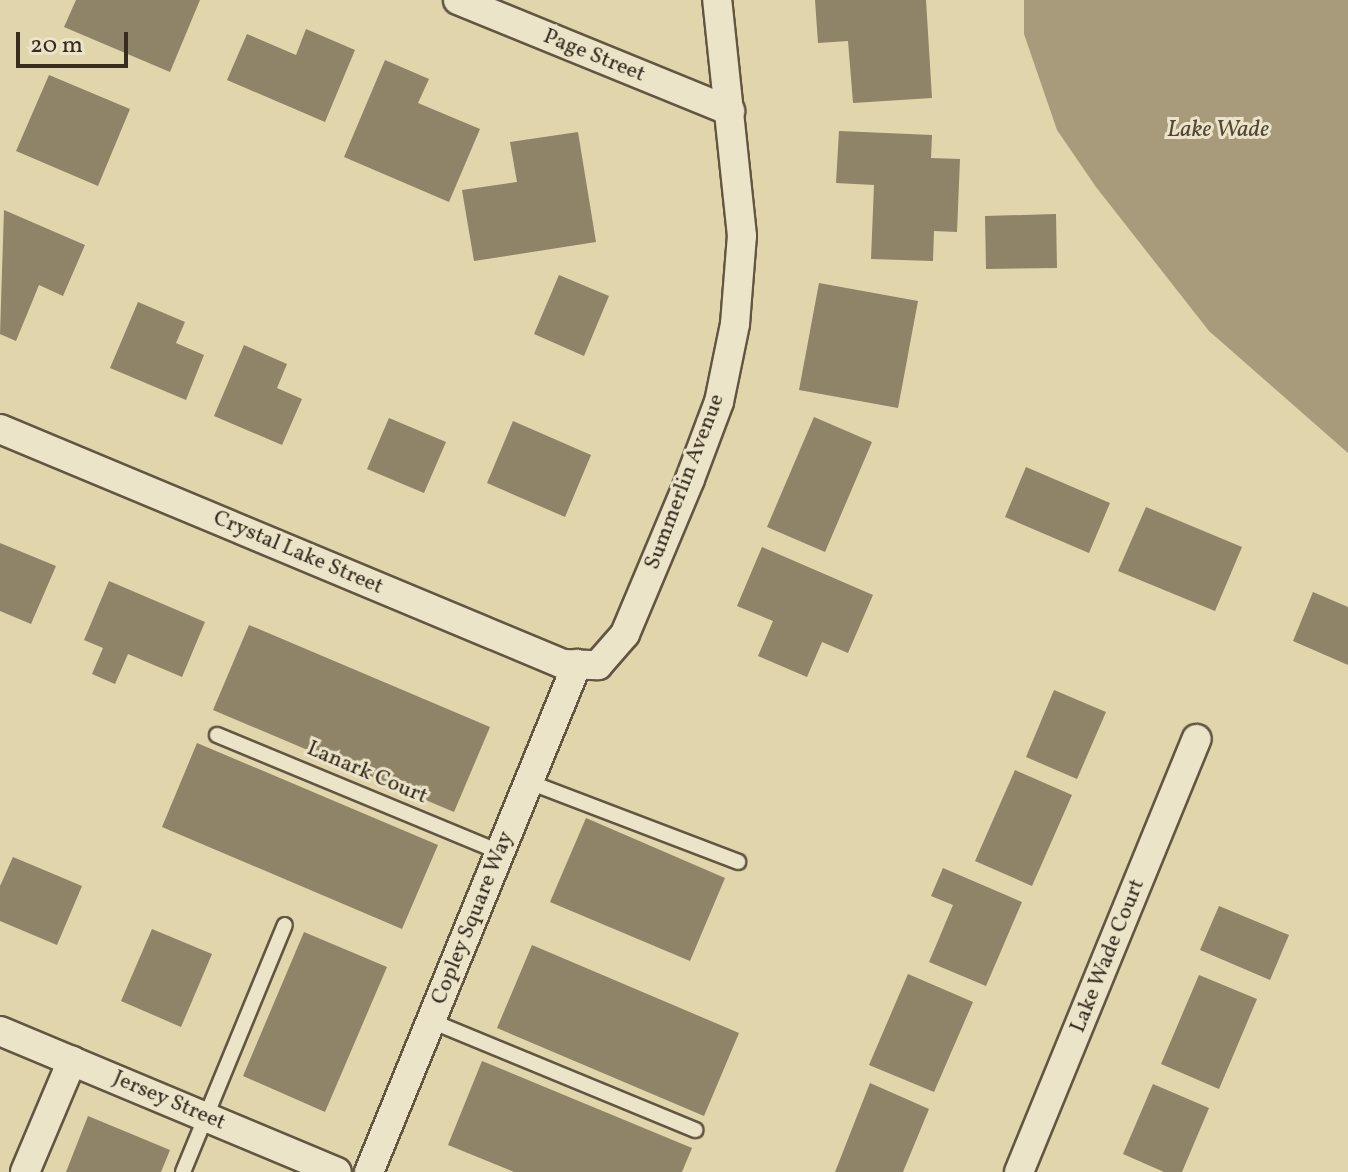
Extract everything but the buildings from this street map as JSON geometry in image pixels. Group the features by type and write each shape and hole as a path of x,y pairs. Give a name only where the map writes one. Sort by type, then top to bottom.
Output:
{"street":[{"name":"Page Street","path":"458,0 730,111"},
{"name":"Summerlin Avenue","path":"588,664 625,634 719,402 735,324 742,236 717,0"},
{"name":"Crystal Lake Street","path":"0,429 563,664 588,664"},
{"name":"Copley Square Way","path":"369,1172 529,782 588,664"},
{"name":"Lake Wade Court","path":"1019,1172 1197,739"},
{"name":"Jersey Street","path":"0,1031 337,1172"},
{"path":"25,1172 72,1061"}],"lane":[{"name":"Lanark Court","path":"217,735 500,852"},
{"path":"529,782 738,862"},
{"path":"183,1172 285,925"},
{"path":"431,1021 695,1130"}],"water":[{"name":"Lake Wade","path":"1024,0 1348,0 1348,453 1209,331 1096,187 1057,130 1024,34"}]}
